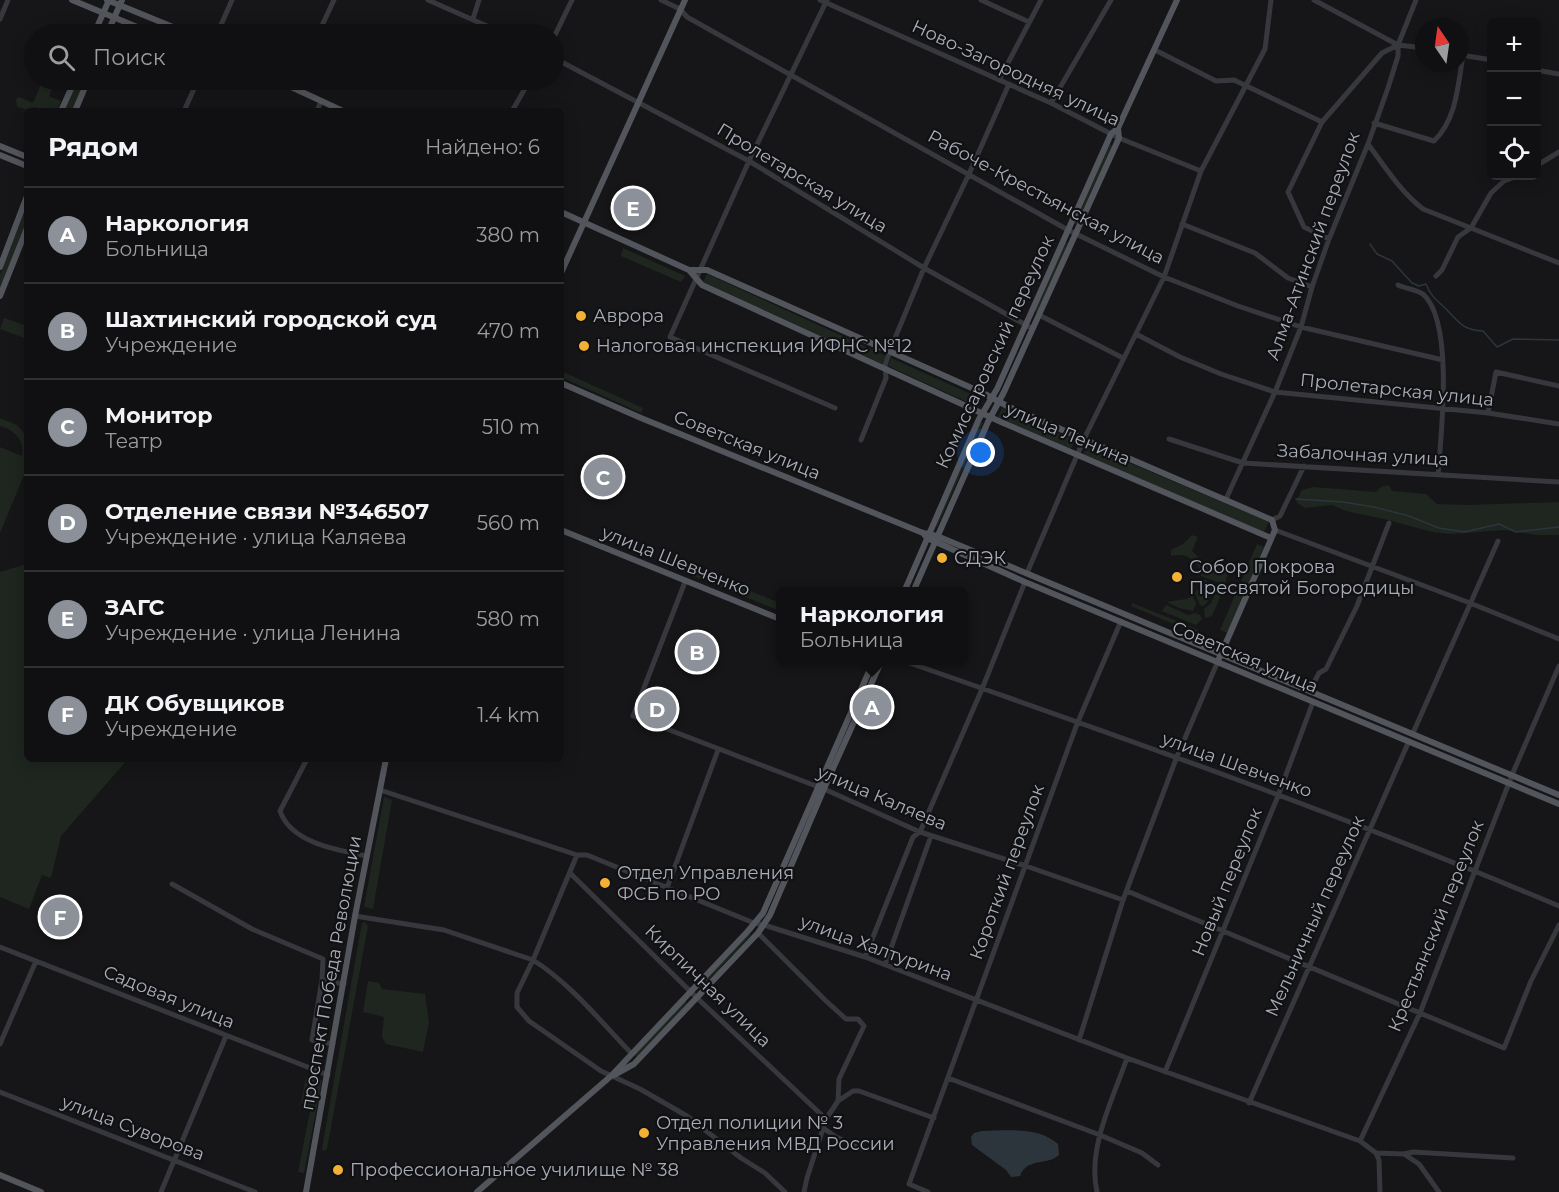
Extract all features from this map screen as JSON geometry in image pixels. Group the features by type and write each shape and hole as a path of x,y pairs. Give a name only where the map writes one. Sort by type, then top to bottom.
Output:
{"main road":[{"path":"72,0 129,24"},
{"path":"99,24 108,0 121,3 168,24"},
{"path":"564,266 685,0"},
{"name":"Комиссаровский переулок","path":"914,587 930,536 982,414 997,389 1111,134 1118,128 1177,0"},
{"path":"111,24 121,3"},
{"path":"62,108 70,90"},
{"path":"76,108 84,90"},
{"path":"299,90 321,100 329,108"},
{"name":"Комиссаровский переулок","path":"906,587 1004,392 1119,138 1118,128"},
{"path":"0,146 24,156"},
{"path":"0,154 24,165"},
{"path":"0,267 24,204"},
{"name":"улица Ленина","path":"564,214 689,270 702,285 885,370 1271,538"},
{"path":"0,296 24,236"},
{"name":"улица Ленина","path":"689,270 700,269 1272,520"},
{"name":"Советская улица","path":"564,384 640,418 1222,653 1559,795"},
{"path":"1218,661 1275,530 1272,520"},
{"name":"улица Шевченко","path":"564,531 776,617"},
{"name":"Советская улица","path":"930,536 1025,582 1559,804"},
{"path":"611,1076 634,1064 758,933 770,915 872,665"},
{"path":"477,1192 611,1076 763,913 880,665"},
{"name":"проспект Победа Революции","path":"306,1192 385,762"},
{"path":"0,1176 41,1192"}],"street":[{"path":"0,19 8,0"},
{"path":"221,24 232,0"},
{"path":"323,24 334,0"},
{"path":"428,0 484,24"},
{"path":"473,19 479,0"},
{"path":"561,24 573,0"},
{"name":"Рабоче-Крестьянская улица","path":"661,0 680,9 687,17 1068,230 1164,277 1238,306 1301,327 1443,360"},
{"path":"981,0 1029,22"},
{"path":"999,80 1041,0"},
{"path":"1051,103 1111,0"},
{"path":"1027,573 1084,439 1164,277 1201,171 1265,50 1271,0"},
{"path":"1314,0 1398,45 1415,47"},
{"name":"Алма-Атинский переулок","path":"1226,499 1275,392 1301,327 1312,287 1368,144 1398,56 1398,45 1416,0"},
{"path":"824,1 670,337 835,408"},
{"name":"Ново-Загородняя улица","path":"824,1 1051,103 1119,138 1201,171"},
{"path":"1329,239 1304,227 1287,192 1322,122 1382,53 1398,45"},
{"path":"1155,50 1216,81 1234,80 1322,122"},
{"path":"1469,56 1487,59"},
{"name":"Пролетарская улица","path":"564,63 749,161 924,268 1033,329"},
{"path":"1541,71 1559,74"},
{"path":"1374,123 1434,141 1441,134 1452,112 1458,72"},
{"path":"861,440 886,378 885,370 890,352 924,268 1009,84"},
{"path":"185,108 193,90"},
{"path":"514,108 524,90"},
{"path":"318,108 321,100"},
{"path":"1368,144 1410,199 1430,213 1559,263"},
{"path":"1541,163 1559,152"},
{"path":"1436,276 1442,270 1458,237 1471,228 1491,193 1507,180"},
{"path":"1182,224 1255,253 1288,278 1312,287"},
{"path":"1398,285 1420,292 1429,302 1436,316 1443,360 1438,475"},
{"path":"1039,315 1123,358"},
{"name":"Пролетарская улица","path":"1136,334 1210,370 1275,392 1488,413 1559,424"},
{"path":"1488,413 1496,372 1559,386"},
{"name":"Забалочная улица","path":"1169,439 1243,463 1559,482"},
{"path":"1272,520 1280,516 1304,466"},
{"path":"1310,690 1318,673 1326,669 1357,606 1389,523"},
{"path":"1275,530 1559,639"},
{"path":"1413,733 1498,541"},
{"name":"улица Каляева","path":"685,582 633,716 821,788 920,832 1123,900"},
{"path":"865,957 913,837 920,832 1025,582"},
{"name":"Короткий переулок","path":"928,1192 909,1184 1077,724 1121,621"},
{"path":"1079,1040 1123,900 1176,759 1218,661"},
{"name":"улица Шевченко","path":"915,665 1278,796 1475,871 1559,906"},
{"name":"Крестьянский переулок","path":"1360,1141 1420,1013 1509,782 1559,666"},
{"name":"Новый переулок","path":"1165,1072 1278,796 1313,702"},
{"name":"Мельничный переулок","path":"1248,1103 1409,741"},
{"path":"667,888 718,750"},
{"path":"305,762 280,811 288,827 303,837 319,843 367,856"},
{"name":"улица Халтурина","path":"380,790 577,855 587,855 754,923 764,924 865,957 1248,1103 1360,1141"},
{"path":"885,965 931,836"},
{"path":"577,855 517,993 516,1001 521,1014 611,1076 640,1089 687,1116 741,1158 765,1173 785,1192"},
{"name":"Кирпичная улица","path":"570,873 690,992 826,1119"},
{"path":"172,884 252,929 323,959 322,980 312,1040 333,1044"},
{"path":"1127,891 1504,1048 1531,981 1559,925"},
{"path":"356,916 444,930 533,960 573,994 632,1054"},
{"path":"758,933 846,1019 858,1019 864,1026 839,1079 838,1101"},
{"name":"Садовая улица","path":"0,947 328,1075"},
{"path":"0,1044 3,1028 36,961"},
{"path":"322,980 344,984"},
{"path":"161,1192 226,1036"},
{"path":"1097,1192 1094,1170 1100,1135 1127,1058"},
{"path":"948,1078 1100,1135 1142,1154 1158,1165"},
{"path":"804,1192 826,1119 838,1101 853,1091 859,1091 934,1118"},
{"name":"улица Суворова","path":"0,1092 255,1192"},
{"path":"823,1128 862,1149"},
{"path":"1360,1141 1376,1153 1379,1160 1380,1192"},
{"path":"1376,1153 1413,1152 1512,1158"},
{"path":"1404,1154 1419,1164 1439,1192"}],"shaded area":[{"path":"39,90 52,90 49,96 61,101 58,108 24,109 17,107 16,99 19,97 33,103"},
{"path":"73,90 81,90 73,108 65,108"},
{"path":"1109,144 1112,146 1077,224 1074,223"},
{"path":"24,213 24,229 0,290 0,274"},
{"path":"1065,242 1068,243 1037,312 1034,311"},
{"path":"623,248 685,276 681,282 621,256"},
{"path":"707,274 886,356 882,364 703,282"},
{"path":"4,318 24,325 24,338 0,329"},
{"path":"891,358 982,399 978,407 888,366"},
{"path":"564,372 643,408 641,413 564,378"},
{"path":"1002,408 1075,440 1071,449 998,417"},
{"path":"0,418 17,425 24,433 24,475 0,533 0,447 22,456 23,451 18,437 10,430 0,426"},
{"path":"981,422 983,423 937,527 935,526"},
{"path":"1087,445 1269,522 1264,532 1083,455"},
{"path":"1389,485 1392,491 1426,494 1437,504 1559,502 1559,535 1537,535 1505,530 1451,534 1432,532 1346,511 1332,505 1305,508 1296,502 1302,490 1313,487 1376,492 1381,487"},
{"path":"1192,535 1198,537 1192,551 1202,561 1228,572 1225,585 1201,576 1198,566 1191,558 1182,555 1171,556 1171,550 1183,544"},
{"path":"1257,544 1264,547 1227,633 1220,630"},
{"path":"665,557 776,601 776,609 663,564"},
{"path":"24,565 24,762 125,762 61,836 51,878 42,875 29,909 0,897 0,572"},
{"path":"1202,579 1216,585 1207,603 1203,606 1200,605 1195,593"},
{"path":"1219,586 1224,588 1212,616 1205,618 1204,609 1211,603"},
{"path":"1193,596 1196,604 1193,611 1167,602 1186,599"},
{"path":"1132,603 1197,629 1205,635 1204,637 1131,606"},
{"path":"1166,605 1188,615 1196,613 1202,619 1196,625 1162,611"},
{"path":"384,797 392,800 373,909 364,907"},
{"path":"365,922 368,926 327,1149 323,1151 362,923"},
{"path":"749,934 751,935 702,987 700,986"},
{"path":"368,981 379,983 382,989 425,994 429,1022 423,1052 386,1044 382,1037 384,1017 363,1012"},
{"path":"685,1001 687,1003 637,1057 634,1055"},
{"path":"306,1077 322,1080 304,1173 298,1172 311,1106 301,1103"},
{"path":"1022,1131 1041,1134 1058,1144 1059,1155 1027,1166 1020,1176 1011,1177 1006,1170 972,1145 971,1137 974,1133"}],"waterway":[{"path":"1370,244 1377,254 1392,261 1412,283 1419,286 1426,284 1432,296 1459,323 1467,328 1483,331 1497,347 1513,339 1559,340"},
{"path":"1296,499 1343,502 1374,507 1409,516 1439,528 1464,532 1499,524 1516,532 1559,527"}],"place":[{"name":"ЗАГС","path":"633,208"},
{"name":"Аврора","path":"581,316"},
{"name":"Налоговая инспекция ИФНС №12","path":"584,346"},
{"name":"Монитор","path":"603,477"},
{"name":"СДЭК","path":"942,558"},
{"name":"Собор Покрова Пресвятой Богородицы","path":"1177,577"},
{"name":"Шахтинский городской суд","path":"697,652"},
{"name":"Наркология","path":"872,707"},
{"name":"Отделение связи №346507","path":"657,709"},
{"name":"Отдел Управления ФСБ по РО","path":"605,883"},
{"name":"ДК Обувщиков","path":"60,917"},
{"name":"Отдел полиции № 3 Управления МВД России","path":"644,1133"},
{"name":"Профессиональное училище № 38","path":"338,1170"}]}
